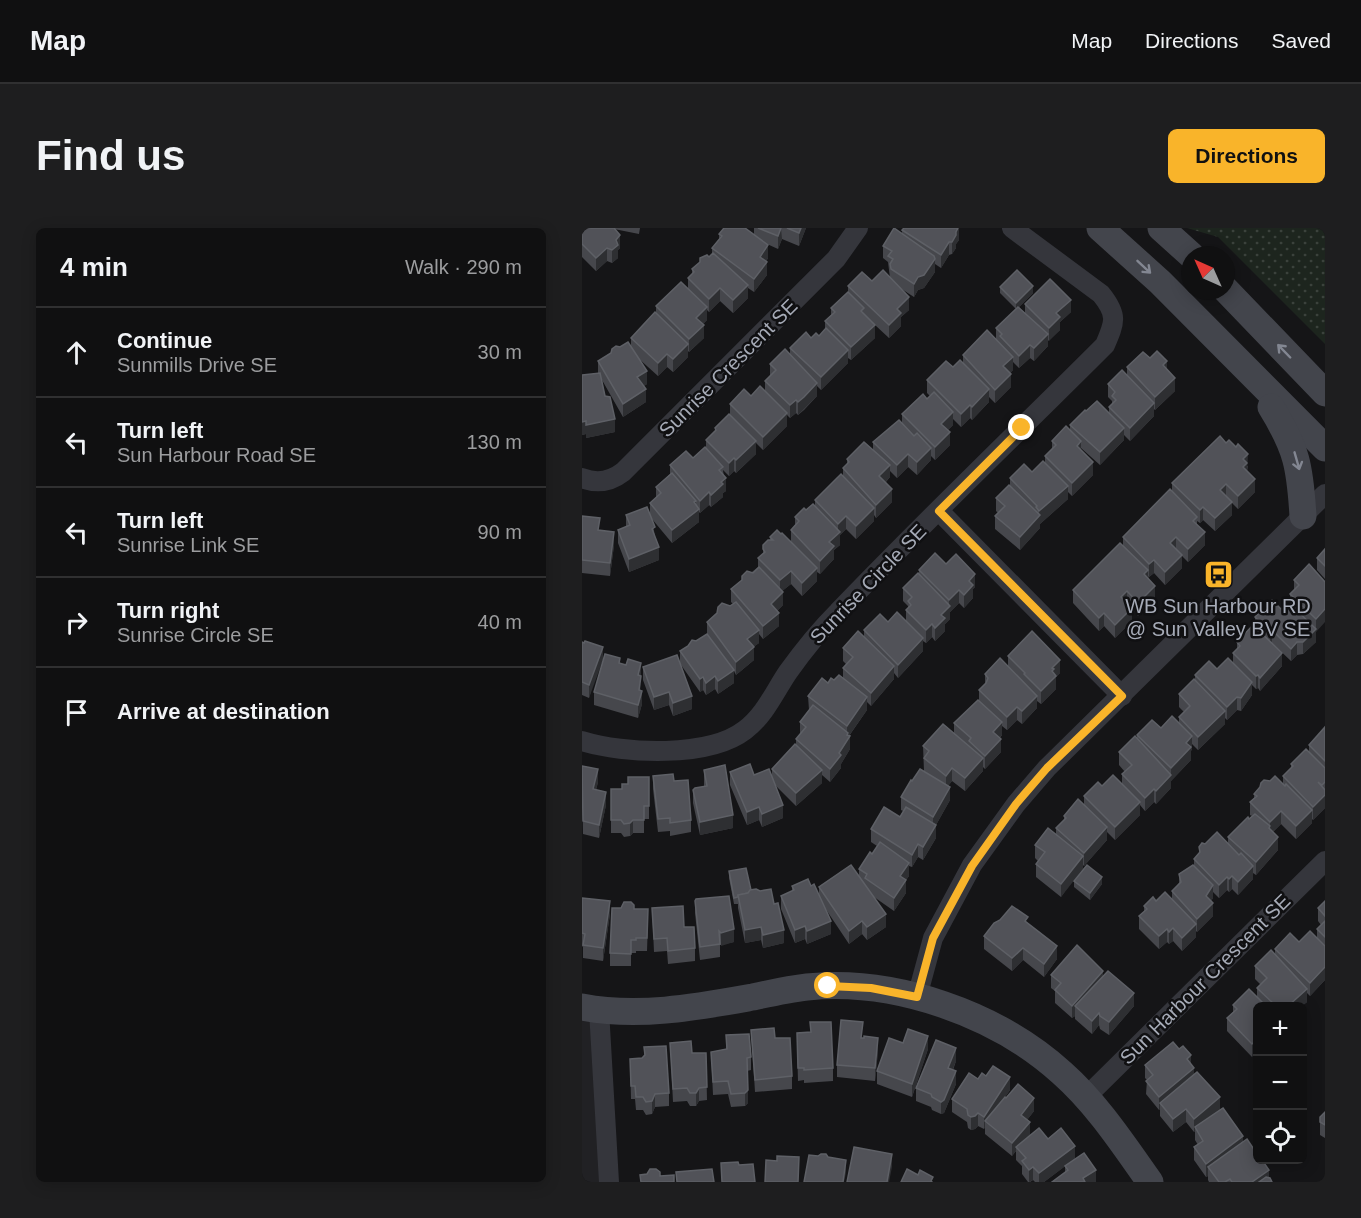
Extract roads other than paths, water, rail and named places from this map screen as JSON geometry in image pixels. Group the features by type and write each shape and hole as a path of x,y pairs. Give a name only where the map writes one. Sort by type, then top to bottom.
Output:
{"main road":[{"path":"1100,228 1160,282 1325,448"},
{"path":"1161,228 1181,246"},
{"path":"1235,299 1325,393"},
{"path":"1251,372 1288,435 1298,461 1303,516"},
{"path":"591,1009 661,1011 817,986 871,988 917,997 965,1012 1024,1043 1064,1074 1117,1135 1150,1182"}],"street":[{"name":"Sunrise Crescent SE","path":"582,478 589,481 607,481 623,472 836,259 858,228"},
{"name":"Sunrise Circle SE","path":"582,741 633,751 658,752 714,745 745,731 761,714 789,671 837,612 1105,345 1114,316 1101,294 1012,228"},
{"path":"917,997 933,938 972,866 1016,804 1047,768 1325,494"},
{"path":"939,511 1122,696"},
{"name":"Sun Harbour Crescent SE","path":"1086,1097 1325,861"},
{"path":"591,1009 609,1182"}],"place":[{"name":"WB Sun Harbour RD @ Sun Valley BV SE","path":"1218,575"}]}
